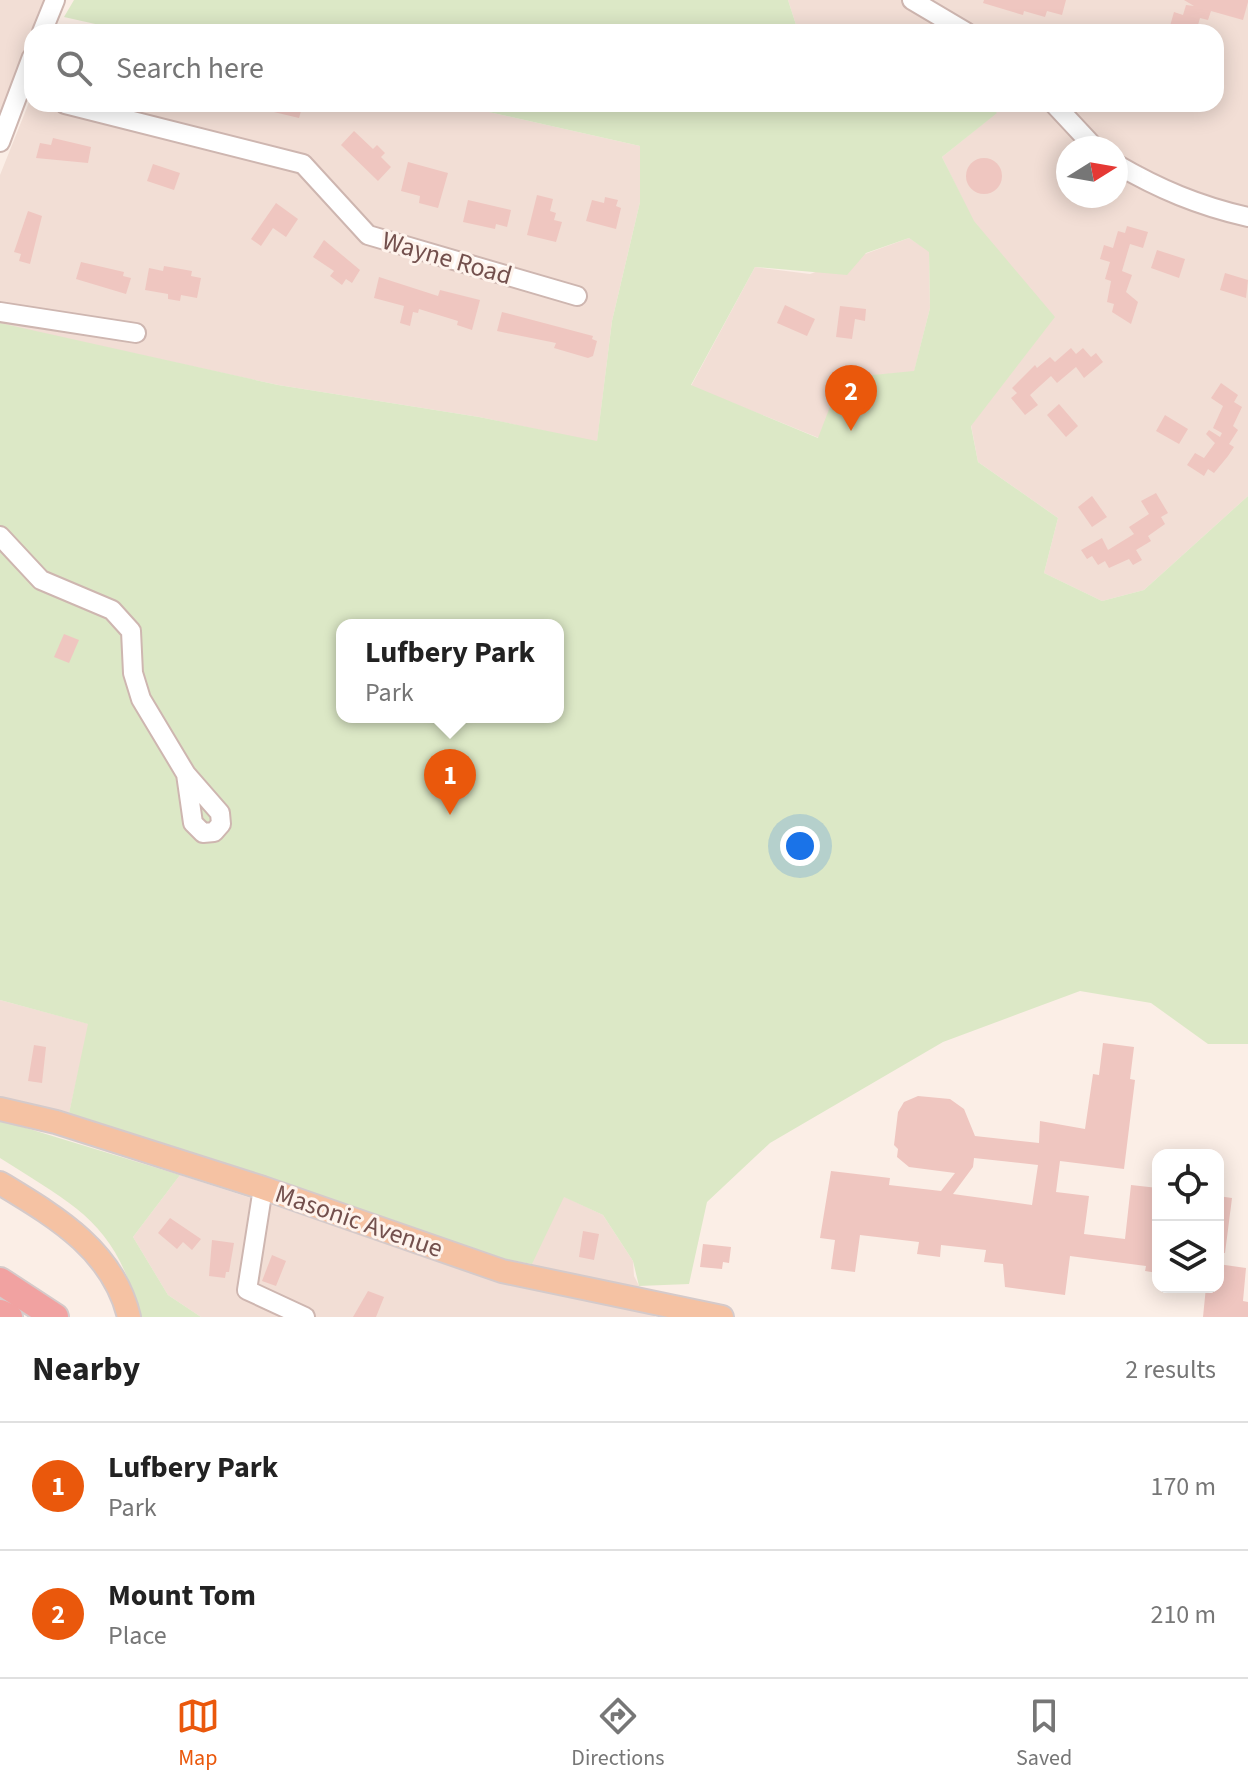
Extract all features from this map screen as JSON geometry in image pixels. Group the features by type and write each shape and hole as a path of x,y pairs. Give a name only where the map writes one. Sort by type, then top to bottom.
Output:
{"highway":[{"path":"0,1281 55,1317"},
{"path":"0,1313 9,1317"}],"main road":[{"name":"Masonic Avenue","path":"0,1109 56,1122 263,1188 502,1271 722,1317"},
{"path":"0,1183 90,1245 119,1285 129,1317"}],"street":[{"path":"45,24 55,0"},
{"path":"912,0 939,7 957,24"},
{"path":"0,142 24,96"},
{"name":"Wayne Road","path":"97,112 303,164 368,235 577,296"},
{"path":"1061,112 1084,136"},
{"path":"1128,171 1158,189 1204,207 1248,217"},
{"path":"0,312 136,333"},
{"path":"0,536 41,580 112,610 131,631 133,673 141,699 186,774"},
{"path":"263,1188 247,1290 305,1317"}],"shaded area":[{"path":"0,0 52,0 43,24 24,24 24,73 0,135"},
{"path":"788,0 1248,0 1248,496 1144,590 1102,601 1044,573 1058,518 978,462 971,425 1054,317 973,221 942,157 995,112 1224,112 1224,24 796,24"},
{"path":"25,112 489,112 640,146 640,202 612,321 597,442 479,417 278,385 0,324 0,175"},
{"path":"909,238 929,251 930,308 914,372 841,378 819,438 691,386 755,267 810,274"},
{"path":"0,1000 89,1024 68,1118 0,1097"},
{"path":"180,1175 520,1286 563,1196 603,1215 633,1261 634,1276 655,1317 201,1317 168,1295 133,1237"}],"green space":[{"path":"74,0 788,0 796,24 95,24 64,17"},
{"path":"489,112 997,113 942,157 974,221 1055,317 971,426 978,462 1058,518 1044,573 1102,601 1144,590 1248,496 1248,1044 1208,1044 1151,1003 1080,991 943,1042 770,1143 707,1202 689,1284 639,1286 633,1261 603,1215 564,1197 532,1264 499,1258 68,1118 88,1024 0,1000 0,323 278,385 479,417 597,441 612,321 640,202 640,146","holes":["909,238 929,252 930,308 914,371 841,378 818,438 691,385 755,267 847,275 866,253"]},
{"path":"0,1120 180,1175 133,1237 168,1295 201,1317 139,1317 130,1285 106,1238 71,1205 0,1158"}],"building":[{"path":"984,0 1066,0 1062,15 1047,11 1045,17 1024,11 1023,15 983,3"},
{"path":"1184,0 1248,0 1243,20 1211,11 1208,20 1200,18 1198,24 1171,24 1174,12 1183,15 1186,5 1194,6"},
{"path":"274,112 301,112 299,118"},
{"path":"354,131 373,149 377,145 385,153 381,157 391,167 378,181 341,145"},
{"path":"53,138 91,147 88,163 36,158 40,143 51,145"},
{"path":"984,158 996,164 1002,176 996,188 984,194 972,188 966,176 972,164"},
{"path":"408,162 448,173 438,208 419,203 420,196 401,191"},
{"path":"153,164 180,173 174,190 147,181"},
{"path":"537,195 553,199 550,211 556,213 554,220 562,222 556,242 527,235"},
{"path":"605,197 618,200 616,206 621,208 616,229 586,221 592,200 604,203"},
{"path":"468,200 511,210 507,227 496,224 495,229 463,222"},
{"path":"276,203 298,219 286,237 273,228 261,246 251,239"},
{"path":"28,211 42,216 30,264 19,261 21,254 14,252"},
{"path":"1127,226 1148,232 1143,248 1130,244 1122,271 1132,275 1126,292 1138,302 1131,324 1112,312 1114,304 1107,302 1111,281 1105,279 1110,262 1100,259 1104,245 1113,248 1118,231 1125,233"},
{"path":"324,240 360,270 352,283 346,279 342,285 330,276 334,271 313,257"},
{"path":"1157,250 1185,259 1179,278 1151,268"},
{"path":"81,262 124,272 123,276 131,278 126,294 76,279"},
{"path":"164,266 192,271 191,276 201,278 197,298 181,295 180,301 168,299 168,294 145,290 149,268 163,271"},
{"path":"1225,273 1248,280 1246,298 1220,290"},
{"path":"379,277 438,296 440,290 480,300 472,330 457,325 458,321 419,309 418,313 413,312 410,326 400,323 404,306 374,298"},
{"path":"785,305 815,319 807,336 777,323"},
{"path":"840,306 866,309 865,321 855,319 852,339 836,337"},
{"path":"502,312 593,336 592,339 597,341 593,356 588,358 554,348 556,343 497,331"},
{"path":"1071,348 1076,354 1083,348 1091,357 1096,353 1103,362 1084,378 1076,367 1057,383 1051,376 1030,395 1038,405 1025,415 1011,398 1017,393 1012,388 1035,365 1037,368 1050,357 1055,362"},
{"path":"1221,383 1238,395 1234,402 1242,407 1233,426 1238,430 1229,444 1234,447 1228,456 1214,473 1208,469 1204,476 1187,465 1195,453 1204,458 1215,443 1206,434 1209,430 1220,437 1222,433 1213,428 1223,406 1211,398"},
{"path":"1059,404 1078,426 1066,437 1047,415"},
{"path":"1165,415 1188,429 1179,444 1156,431"},
{"path":"1156,493 1168,513 1161,517 1165,524 1148,536 1151,541 1136,550 1142,560 1133,565 1129,559 1109,568 1105,561 1098,565 1092,556 1087,559 1081,550 1102,538 1108,550 1134,534 1129,527 1149,514 1141,501"},
{"path":"1092,496 1107,517 1092,527 1078,507"},
{"path":"64,634 79,640 69,663 54,657"},
{"path":"1103,1043 1134,1047 1130,1079 1135,1080 1124,1169 1060,1161 1056,1192 1089,1196 1084,1234 1125,1239 1131,1185 1152,1187 1152,1272 1145,1271 1146,1266 1070,1256 1065,1295 1005,1287 1003,1264 984,1262 986,1250 941,1245 940,1257 917,1254 919,1242 860,1235 855,1272 831,1269 835,1240 820,1238 831,1171 890,1178 889,1185 941,1191 955,1173 909,1167 897,1157 898,1149 894,1145 898,1112 904,1102 918,1096 950,1099 964,1109 975,1136 1039,1143 1040,1121 1085,1129 1093,1074 1099,1075","holes":["974,1158 1038,1165 1032,1205 953,1194 973,1167"]},
{"path":"34,1045 46,1047 42,1083 28,1081"},
{"path":"1224,1197 1232,1198 1224,1253"},
{"path":"170,1218 201,1239 192,1250 183,1242 177,1249 158,1233"},
{"path":"583,1231 599,1234 594,1260 579,1257"},
{"path":"212,1240 234,1243 225,1278 209,1276"},
{"path":"703,1244 731,1247 729,1263 723,1262 722,1269 700,1267"},
{"path":"272,1255 286,1261 276,1286 262,1281"},
{"path":"1224,1265 1246,1268 1243,1301 1248,1302 1248,1317 1203,1317 1205,1293 1224,1293"},
{"path":"368,1291 384,1297 376,1317 353,1317"}],"place":[{"name":"Mount Tom","path":"851,431"},
{"name":"Lufbery Park","path":"450,815"}]}
